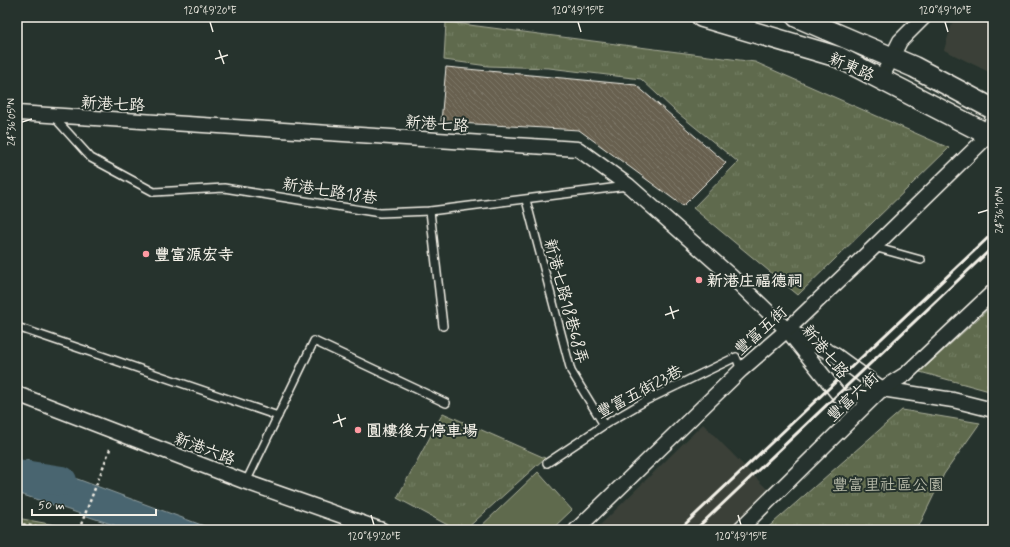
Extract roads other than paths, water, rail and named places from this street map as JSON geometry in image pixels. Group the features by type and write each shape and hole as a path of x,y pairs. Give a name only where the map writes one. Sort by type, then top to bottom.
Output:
{"main road":[{"name":"新東路","path":"702,17 838,57 938,107 991,130"},
{"name":"新東路","path":"797,17 891,57 993,110"}],"street":[{"path":"881,79 900,41 924,17"},
{"name":"新港七路","path":"17,113 578,149 629,186 732,277 787,330 842,399 882,389 953,400 993,410"},
{"name":"豐富五街","path":"576,530 741,370 787,330 874,247 991,130"},
{"name":"豐富六街","path":"739,530 882,389 906,374 993,292"},
{"name":"新港七路","path":"787,330 835,355 882,389"},
{"name":"新港六路","path":"17,394 246,482 382,530"}],"lane":[{"name":"新港七路18巷","path":"53,116 91,158 154,192 224,188 380,213 430,211 629,186"},
{"name":"新港七路18巷68弄","path":"526,200 570,371 604,425"},
{"path":"430,211 443,326"},
{"path":"874,247 921,260"},
{"path":"17,327 278,416"},
{"path":"246,482 314,341 446,403"},
{"name":"豐富五街23巷","path":"547,463 604,425 647,400 736,357 741,370"}],"water":[{"path":"26,460 215,530 129,530 17,493"}],"waterway":[{"path":"17,474 62,481"}],"railway":[{"path":"679,530 993,233"},
{"path":"695,530 993,247"}],"place":[{"name":"豐富源宏寺","path":"146,254"},
{"name":"新港庄福德祠","path":"699,280"},
{"name":"圓樓後方停車場","path":"358,430"}],"park label":[{"name":"豐富里社區公園","path":"888,484"}]}
